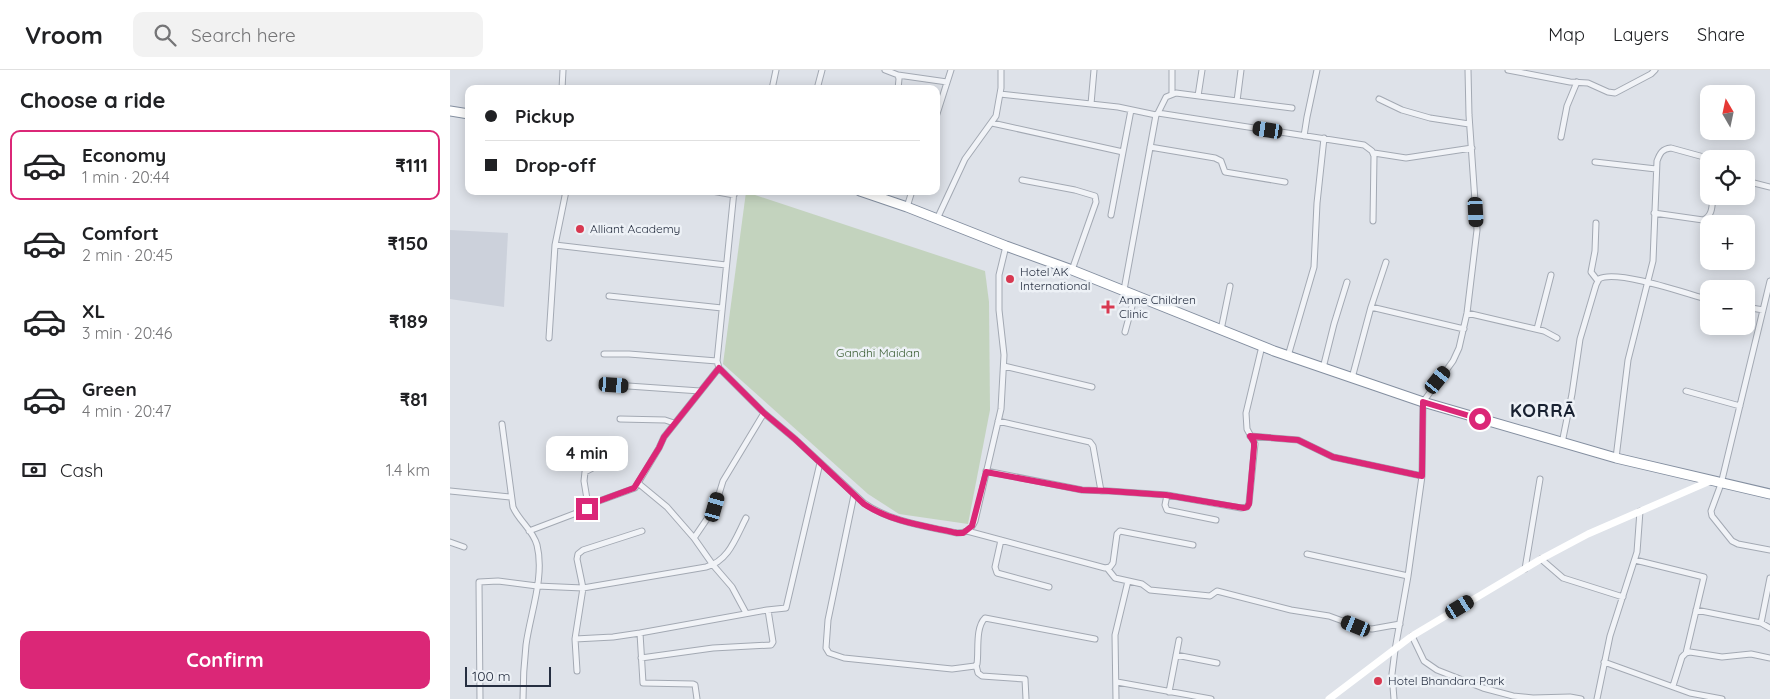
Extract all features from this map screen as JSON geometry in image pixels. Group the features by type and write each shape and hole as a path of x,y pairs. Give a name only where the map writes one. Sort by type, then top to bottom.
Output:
{"highway":[{"path":"450,111 465,113"},
{"path":"872,195 1124,290 1323,369 1423,402 1562,444 1721,484 1770,494"}],"main road":[{"path":"1329,699 1412,636 1541,559 1588,534 1710,481"}],"street":[{"path":"562,85 563,70"},
{"path":"773,85 776,70"},
{"path":"819,85 822,70"},
{"path":"885,70 898,75 947,82"},
{"path":"940,104 951,70"},
{"path":"937,219 965,159 996,116 1000,94 1001,70"},
{"path":"1091,104 1094,70"},
{"path":"1172,70 1172,93"},
{"path":"1198,96 1202,70"},
{"path":"1237,101 1241,70"},
{"path":"1304,136 1306,117 1317,70"},
{"path":"1394,699 1392,674 1395,650 1422,476 1423,402 1453,361 1459,348 1468,312 1476,230 1469,124 1468,70"},
{"path":"1508,70 1591,84 1608,92 1615,93 1655,70"},
{"path":"898,75 898,85"},
{"path":"1561,137 1567,106 1577,82"},
{"path":"1124,290 1157,114 1166,97 1172,93 1292,108"},
{"path":"1000,94 1091,104 1356,142 1370,148 1374,153 1373,221"},
{"path":"1379,99 1402,110 1430,118 1469,124"},
{"path":"1111,215 1131,110"},
{"path":"992,123 1123,152"},
{"path":"1288,356 1314,267 1316,210 1324,138"},
{"path":"1150,147 1215,158 1221,161 1225,172 1285,182"},
{"path":"1374,153 1406,158 1472,148"},
{"path":"1616,458 1628,360 1653,261 1656,169 1660,154 1665,149 1676,148 1700,156"},
{"path":"1595,162 1656,169"},
{"path":"1022,180 1075,190 1095,196 1096,202 1072,270"},
{"path":"1755,184 1770,188"},
{"path":"549,338 554,245 565,195"},
{"path":"734,195 717,361 719,368 764,413 854,495 876,511 915,524 957,533 967,531 1107,568 1114,577 1142,584 1153,591 1210,596 1217,591 1291,610 1329,616 1362,628 1372,629 1400,624"},
{"path":"907,207 911,195"},
{"path":"1654,213 1703,220 1711,214 1712,205"},
{"path":"1596,223 1595,251 1591,272 1598,281"},
{"path":"554,245 726,265"},
{"path":"967,531 974,521 1002,408 1004,355 999,310 999,275 1006,246"},
{"path":"1352,378 1371,307 1386,262"},
{"path":"1537,329 1551,275"},
{"path":"1562,444 1580,339 1598,281 1603,277 1610,276 1648,282 1700,297"},
{"path":"1770,281 1721,484 1711,512 1712,516 1732,541 1738,544 1770,550"},
{"path":"1323,369 1347,282"},
{"path":"1221,330 1230,286"},
{"path":"1126,332 1135,295"},
{"path":"609,296 722,308"},
{"path":"1371,307 1464,329"},
{"path":"1755,309 1763,310"},
{"path":"1468,312 1537,329 1557,338"},
{"path":"986,472 1082,490 1166,495 1241,508 1247,507 1249,504 1255,444 1246,425 1246,413 1262,346"},
{"path":"604,354 629,354 717,361"},
{"path":"1004,366 1092,387"},
{"path":"530,530 585,510 588,505 634,488 664,437 719,368"},
{"path":"614,385 700,391"},
{"path":"1686,391 1740,406"},
{"path":"694,538 715,507 723,481 764,413"},
{"path":"620,419 665,420 674,423"},
{"path":"998,421 1090,442 1093,446 1101,491"},
{"path":"502,424 511,497 516,516 534,536 538,553 537,586 526,645 523,699"},
{"path":"1250,436 1298,440 1333,457 1422,476"},
{"path":"588,505 584,481 585,472 610,460"},
{"path":"575,639 640,633 786,608 820,463"},
{"path":"1525,569 1540,479"},
{"path":"638,483 667,507 694,538 713,565 732,587 746,614"},
{"path":"450,491 511,497"},
{"path":"854,495 828,620 827,651 844,658 952,669 976,665"},
{"path":"1166,495 1165,506 1167,510 1216,520"},
{"path":"1597,699 1604,662 1635,560 1640,511"},
{"path":"480,699 479,582 498,581 537,586 583,588 713,565 726,556 746,518"},
{"path":"576,670 575,639 583,588 577,558 578,554 583,550 642,531"},
{"path":"1107,568 1113,563 1117,534 1120,531 1193,545"},
{"path":"1001,540 996,567 997,573 1049,586"},
{"path":"450,542 464,547"},
{"path":"1307,554 1408,576"},
{"path":"1541,559 1562,578 1623,597"},
{"path":"1635,560 1704,577 1686,653 1682,657 1673,686"},
{"path":"1761,623 1770,578"},
{"path":"1116,699 1115,635 1128,581"},
{"path":"641,658 713,648 771,645 773,642 768,610"},
{"path":"1696,610 1761,623 1770,628"},
{"path":"1026,699 1025,679 982,676 978,672 976,665 979,634 984,618 1095,639"},
{"path":"640,633 643,683 694,684 697,699"},
{"path":"1412,636 1424,661 1432,668 1483,688 1513,696 1581,699"},
{"path":"1169,692 1179,640"},
{"path":"1686,653 1722,657 1750,654 1770,658"},
{"path":"1176,655 1217,663"},
{"path":"1604,662 1696,695 1722,699"},
{"path":"1117,682 1211,699"}],"shaded area":[{"path":"450,230 508,233 504,307 450,299"}],"green space":[{"name":"Gandhi Maidan","path":"746,195 755,195 985,271 989,302 990,410 968,524 899,514 868,494 723,364"}],"place":[{"name":"Alliant Academy","path":"580,229"},
{"name":"Hotel AK International","path":"1010,279"},
{"name":"Anne Children Clinic","path":"1108,307"},
{"name":"Hotel Bhandara Park","path":"1378,681"}],"district":[{"name":"KORRĀ","path":"1543,411"}],"route":[{"path":"587,509 588,505 634,488 668,431 719,368 764,413 811,453 864,504 890,517 957,533 963,533 972,526 986,472 1086,491 1166,495 1244,508 1249,504 1254,447 1254,442 1250,436 1290,438 1304,442 1333,457 1422,476 1423,402 1480,419"}]}
